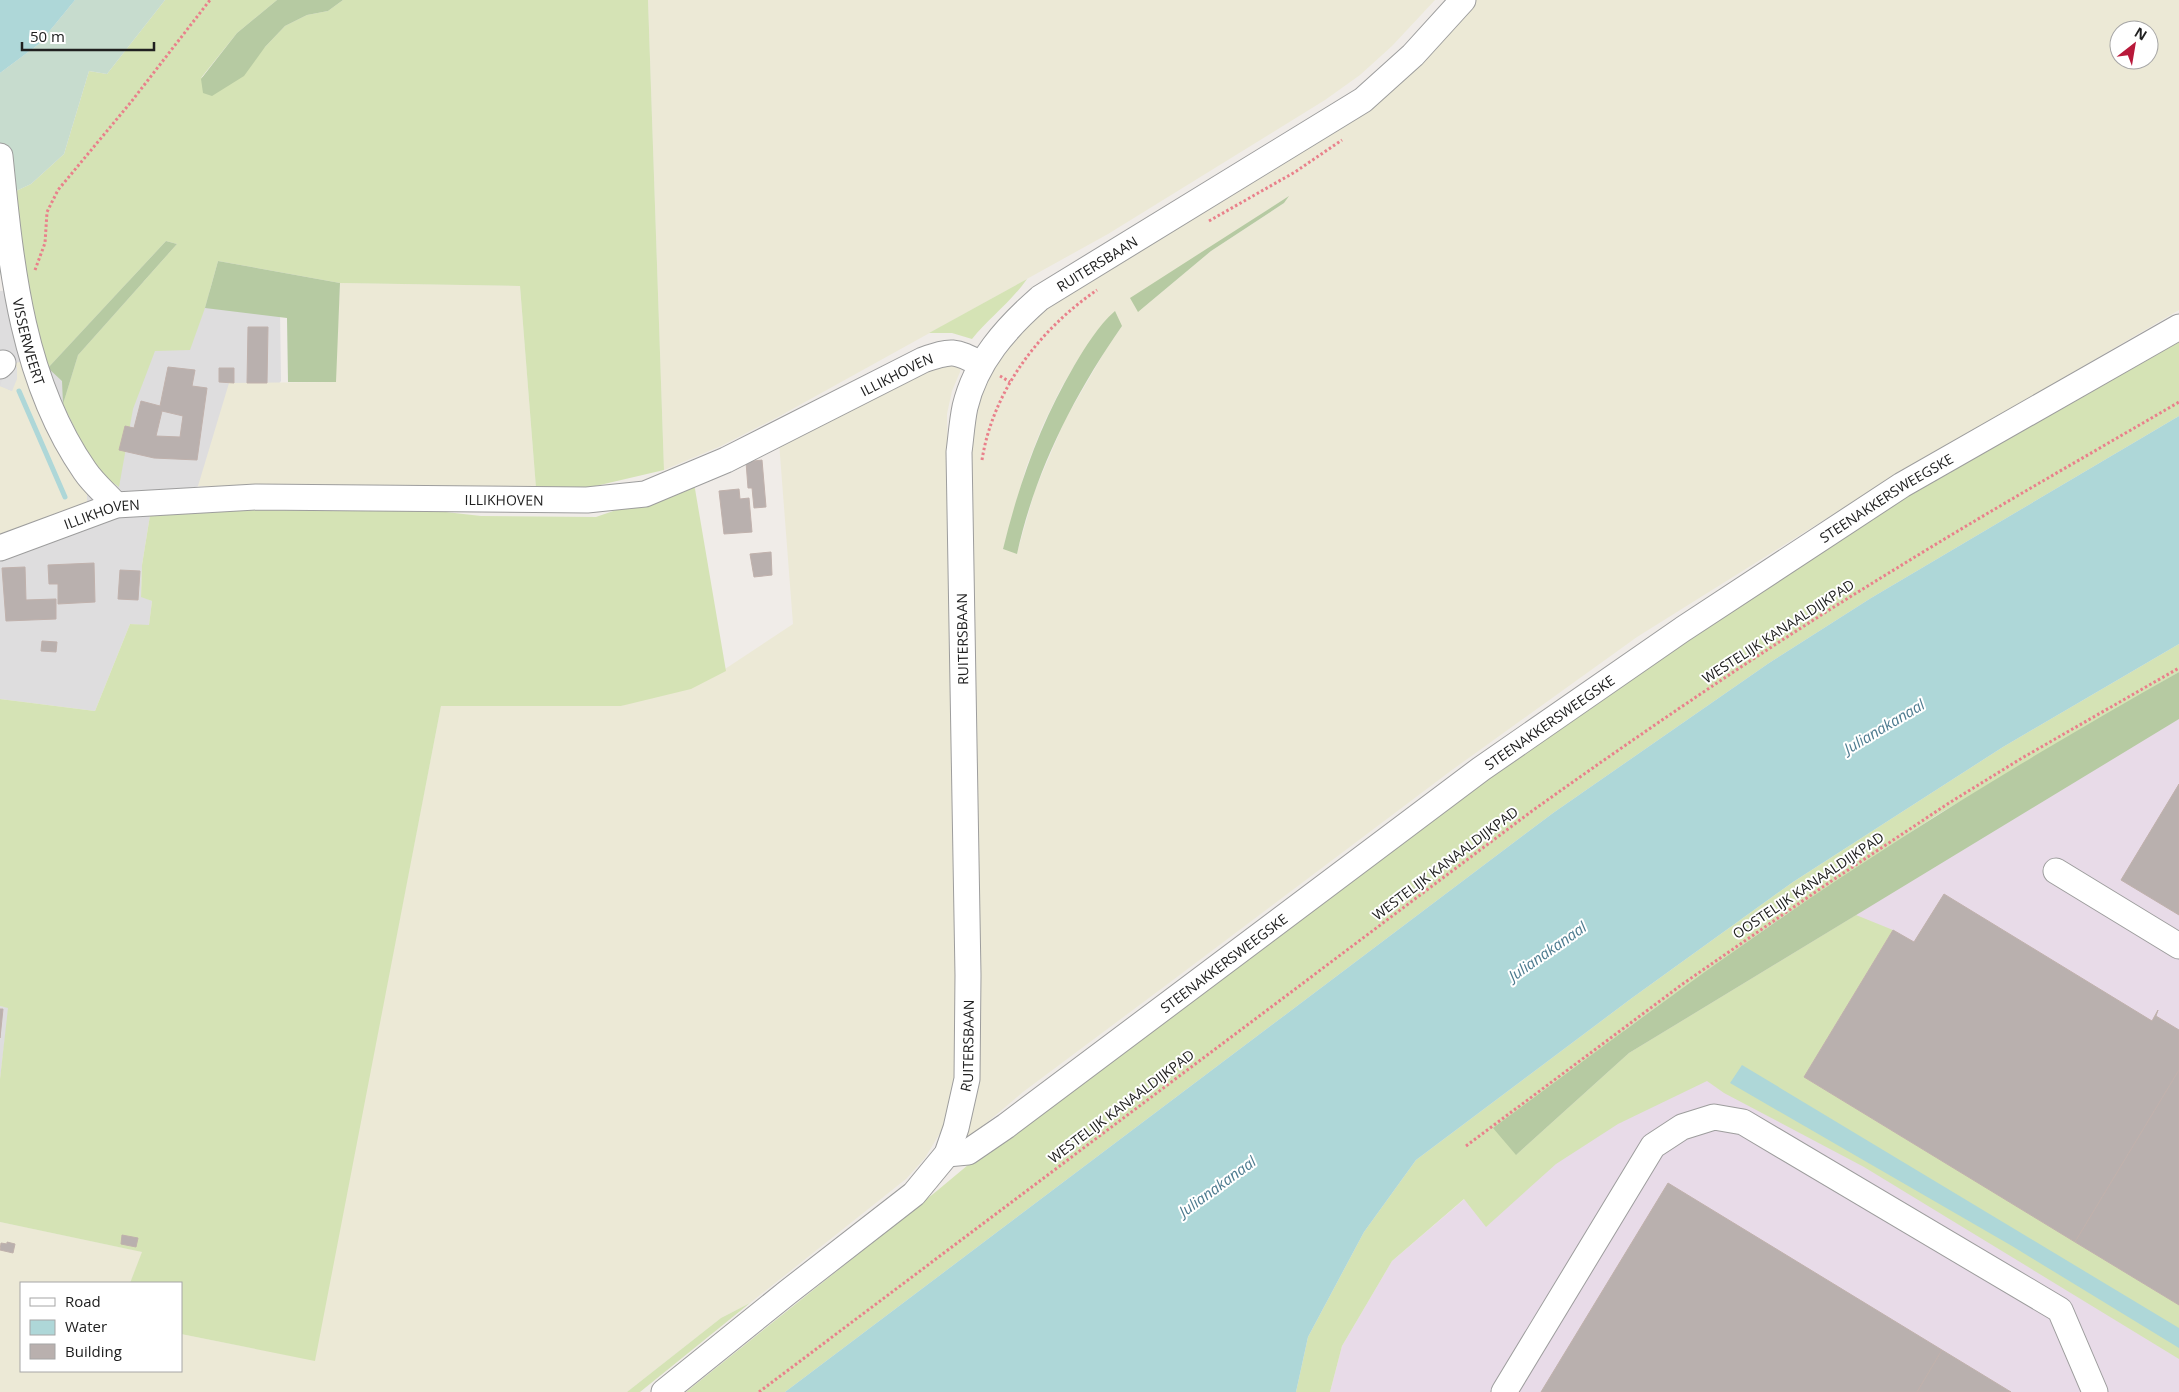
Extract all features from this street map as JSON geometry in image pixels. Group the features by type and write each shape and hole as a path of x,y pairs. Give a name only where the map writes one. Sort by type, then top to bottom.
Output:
{"street":[{"name":"RUITERSBAAN","path":"664,1392 914,1194 947,1154 956,1128 967,1079 968,976 959,452 970,387 981,364 995,343 1010,326 1040,298 1363,100 1413,55 1463,0"},
{"name":"VISSERWEERT","path":"0,156 4,200 18,295 30,354 44,396 85,472 116,505"},
{"name":"STEENAKKERSWEEGSKE","path":"947,1154 968,1152 998,1131 1482,769 1683,629 1902,486 2179,327"},
{"name":"ILLIKHOVEN","path":"0,548 116,505 256,498 587,500 645,494 726,460 923,360 947,352 962,355 981,364"},
{"path":"2056,871 2179,946"},
{"path":"1504,1392 1653,1146 1682,1126 1714,1117 1743,1122 2060,1310 2095,1392"}],"path":[{"path":"18,295 37,264 45,243 47,212 58,190 132,102 210,0"},
{"name":"WESTELIJK KANAALDIJKPAD","path":"759,1392 1516,823 1616,751 1719,681 1897,567 2179,402"},
{"name":"OOSTELIJK KANAALDIJKPAD","path":"1466,1146 1677,989 1837,877 1949,803 2022,758 2179,668"}],"shaded area":[{"path":"648,0 1435,0 1392,46 1360,75 1325,100 1108,234 778,417 721,446 664,470"},
{"path":"1473,0 2179,0 2179,310 1867,493 1637,637 1452,770 1023,1092 965,1141 968,487 974,416 994,361 1034,314 1378,95","holes":["1288,197 1284,203 1211,251 1138,312 1200,254","1122,326 1105,351 1065,420 1035,490 1017,553 1003,549 1026,468 1042,427 1061,388 1079,358"]},
{"path":"169,280 280,312 281,381 198,486 151,509 142,565 141,596 152,601 149,626 130,624 95,711 0,699 0,291"},
{"path":"340,283 520,286 536,488 198,486 229,383 335,382"},
{"path":"23,361 87,490 87,502 84,507 0,541 0,386 12,391 16,363"},
{"path":"961,362 960,372 952,391 947,414 956,1089 946,1123 925,1158 906,1179 750,1303 721,1318 627,1392 0,1392 0,1222 143,1252 130,1282 20,1282 20,1372 182,1372 182,1334 314,1360 441,706 621,706 725,671 725,669 793,624 779,442 902,374"},
{"path":"7,364 17,367 17,379 12,391 0,386"},
{"path":"2179,705 2179,1392 1330,1392 1342,1346 1392,1261 1516,1155 1629,1053"},
{"path":"0,1006 9,1007 0,1079"}],"green space":[{"path":"75,0 165,0 107,74 89,71 64,154 31,184 16,191 4,286 0,272 0,73 39,44"},
{"path":"165,0 277,0 237,33 201,78 265,47 285,26 307,15 328,11 343,0 648,0 664,470 587,488 536,488 520,286 340,283 218,261 205,308 190,350 155,351 133,409 119,487 109,480 91,461 63,404 78,355 177,244 166,241 48,368 34,328 24,265 16,191 31,184 64,154 89,71 107,74"},
{"path":"277,0 343,0 328,11 307,15 285,26 265,47 244,76 212,96 203,93 201,79 237,33"},
{"path":"1289,196 1284,203 1211,251 1138,312 1130,298"},
{"path":"166,241 177,244 78,355 63,404 62,381 48,368"},
{"path":"218,261 340,283 336,382 288,382 287,318 205,308"},
{"path":"1027,279 972,339 952,333 929,333"},
{"path":"1115,311 1122,326 1088,379 1058,435 1034,493 1017,554 1003,549 1016,501 1032,455 1051,410 1088,344 1103,323"},
{"path":"2179,328 2179,416 1871,598 1769,663 1553,813 785,1392 686,1392 938,1190 1077,1074 1572,702"},
{"path":"694,483 726,671 691,689 621,706 441,706 315,1361 182,1334 182,1282 130,1282 142,1252 0,1222 0,1079 8,1008 0,1006 0,699 95,711 130,624 149,625 152,601 141,597 142,565 151,509 437,511 481,516 596,517"},
{"path":"2179,644 2179,672 1937,815 1775,922 1625,1030 1516,1155 1629,1053 1856,915 1893,930 1804,1077 2179,1305 2179,1359 1864,1167 1724,1093 1707,1081 1618,1124 1556,1164 1486,1227 1464,1199 1392,1261 1342,1346 1330,1392 1296,1392 1308,1337 1364,1232 1416,1160 1632,998 1793,882 2003,747"},
{"path":"2179,672 2179,719 1629,1053 1516,1155 1493,1128 1703,973 1823,889 1923,824 2076,731"},
{"path":"750,1303 640,1392 627,1392 721,1318"}],"water":[{"path":"0,0 75,0 39,44 0,73"},
{"name":"Julianakanaal","path":"2179,416 2179,644 2003,747 1793,882 1632,998 1416,1160 1364,1232 1308,1337 1296,1392 785,1392 1553,813 1769,663 1871,598"},
{"path":"1742,1065 2179,1328 2179,1348 2012,1246 1730,1083"}],"building":[{"path":"248,327 268,327 267,383 247,383"},
{"path":"168,367 195,370 192,386 207,388 197,460 154,458 119,450 125,426 134,428 141,401 160,406","holes":["162,411 183,416 180,437 156,436"]},
{"path":"219,368 234,368 234,383 219,382"},
{"path":"762,460 766,507 754,508 752,488 748,488 746,462"},
{"path":"739,489 740,499 749,498 752,532 724,534 719,491"},
{"path":"771,552 772,575 754,577 750,554"},
{"path":"94,563 95,602 58,604 58,584 49,584 48,565"},
{"path":"25,567 26,600 56,599 56,619 6,621 2,568"},
{"path":"120,570 140,571 138,600 118,599"},
{"path":"42,641 57,642 56,652 41,651"},
{"path":"2179,784 2179,915 2121,880"},
{"path":"1944,894 2152,1021 2158,1010 2156,1016 2179,1030 2179,1070 2075,1242 1804,1077 1893,930 1914,942"},
{"path":"0,1009 3,1009 0,1038"},
{"path":"2179,1070 2179,1305 2075,1242"},
{"path":"1668,1183 1942,1350 1917,1392 1541,1392"},
{"path":"122,1235 138,1238 136,1247 121,1244"},
{"path":"7,1242 15,1244 13,1253 0,1250 1,1243 7,1244"},
{"path":"1942,1350 2011,1392 1917,1392"}],"waterway":[{"path":"19,391 65,497"}]}
